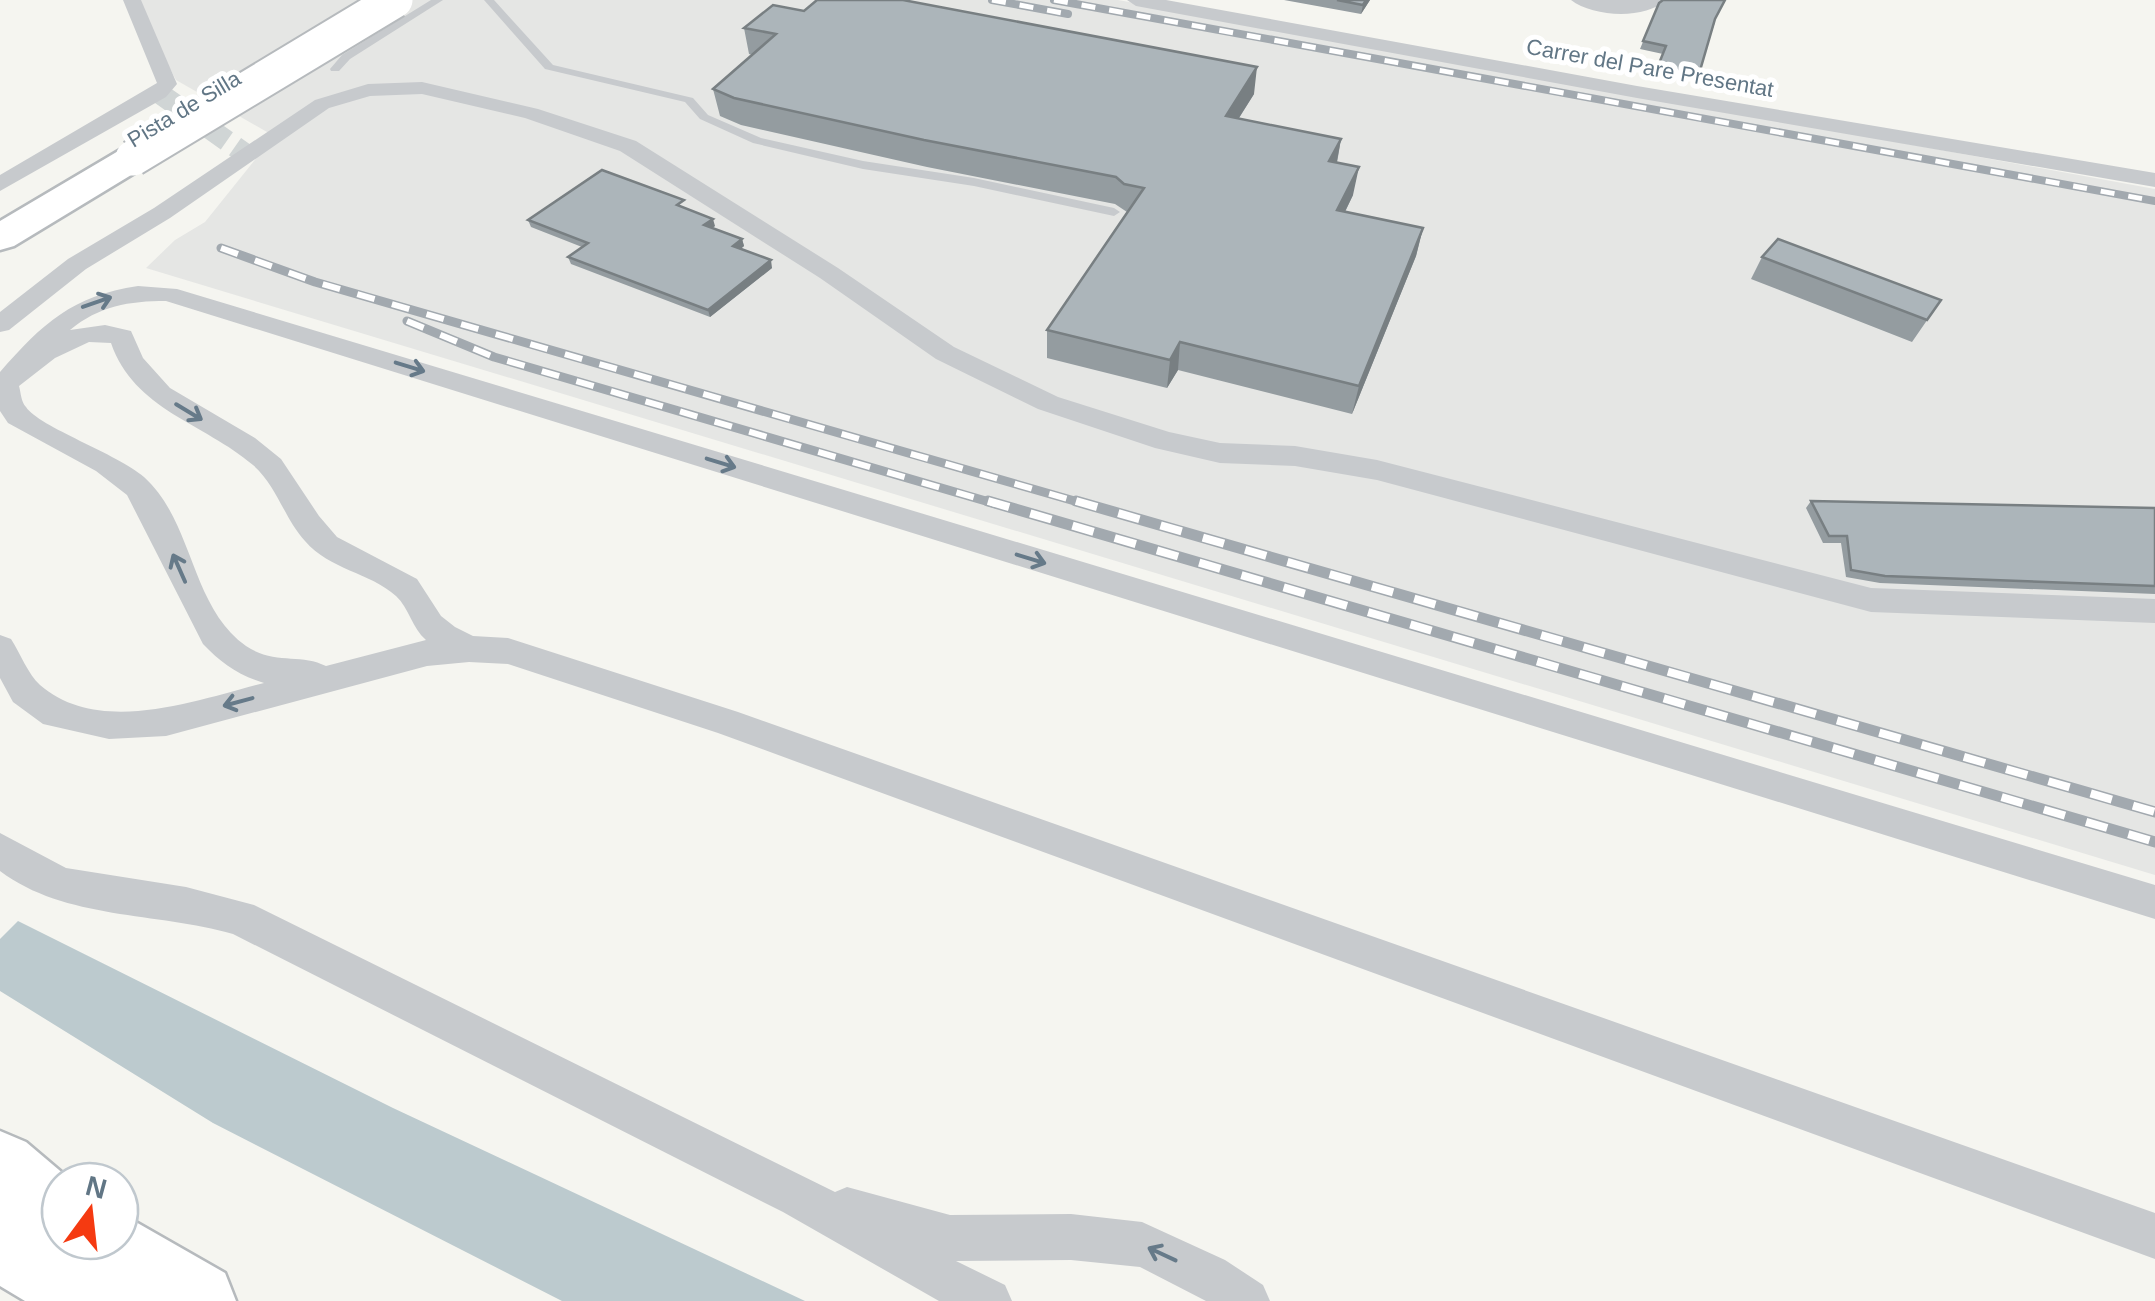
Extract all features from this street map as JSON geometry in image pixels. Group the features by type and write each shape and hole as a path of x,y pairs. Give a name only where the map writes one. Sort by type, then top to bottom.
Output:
{"highway":[{"name":"Pista de Silla","path":"0,238 13,214 122,156 368,0"},
{"path":"122,156 396,0"},
{"path":"0,248 13,214"},
{"path":"0,1168 40,1203"},
{"path":"0,1243 100,1301"},
{"path":"128,1261 197,1301"}],"street":[{"path":"0,184 160,93 168,84 132,0"},
{"name":"Carrer del Pare Presentat","path":"1136,0 1656,95 2155,180"},
{"path":"1580,0 1630,8 1646,7 1657,0"},
{"path":"0,324 77,264 177,203 322,104 368,90 422,88 531,112 628,146 829,273 945,353 993,379 1103,423 1220,453 1296,456 1377,470 1871,600 2155,611"},
{"path":"3,386 51,330 84,306 134,293 184,298 2155,902"},
{"path":"3,386 52,347 80,333 122,336 133,362 165,397 264,458 312,530 330,549 357,566 398,582 421,605 430,626 469,649"},
{"path":"3,386 18,418 132,483 151,506 208,632 232,655 292,676 371,666 409,633 421,605"},
{"path":"0,648 25,692 56,714 109,725 166,722 428,652 508,652 726,722 2155,1236"},
{"path":"0,850 20,867 74,890 186,904 240,918 799,1196 989,1301"},
{"path":"799,1196 950,1238 1072,1237 1142,1246 1209,1276 1247,1301"}],"lane":[{"path":"335,69 346,57 438,0"},
{"path":"489,0 549,67 689,100 704,117 758,141 862,166 974,182 1114,212"}],"shaded area":[{"path":"134,0 1118,0 2155,189 2155,875 146,268 175,240 205,222 274,136 176,80"},
{"path":"18,921 393,1108 805,1301 562,1301 213,1123 0,991 0,939"}],"building":[{"path":"817,0 903,0 1257,67 1226,116 1341,139 1329,161 1359,167 1337,210 1423,228 1359,386 1180,342 1170,360 1047,330 1144,188 1124,184 1116,177 924,140 734,98 713,89 776,34 744,28 773,5 804,11"},
{"path":"1337,0 1366,0 1363,5"},
{"path":"1663,0 1725,0 1715,19 1699,74 1658,66 1666,46 1643,41"},
{"path":"602,170 684,200 677,205 713,219 704,225 742,239 733,246 771,260 708,310 568,257 588,243 528,220"},
{"path":"1778,239 1941,300 1927,320 1762,257"},
{"path":"1811,501 2155,508 2155,586 1885,576 1851,570 1847,536 1829,536"}],"tunnel":[{"path":"159,93 247,155"}],"railway":[{"path":"992,0 1068,14"},
{"path":"1054,0 2155,201"},
{"path":"221,248 315,282 1085,504"},
{"path":"407,321 494,357 996,504"},
{"path":"988,501 2155,842"},
{"path":"1076,501 2155,812"}]}
